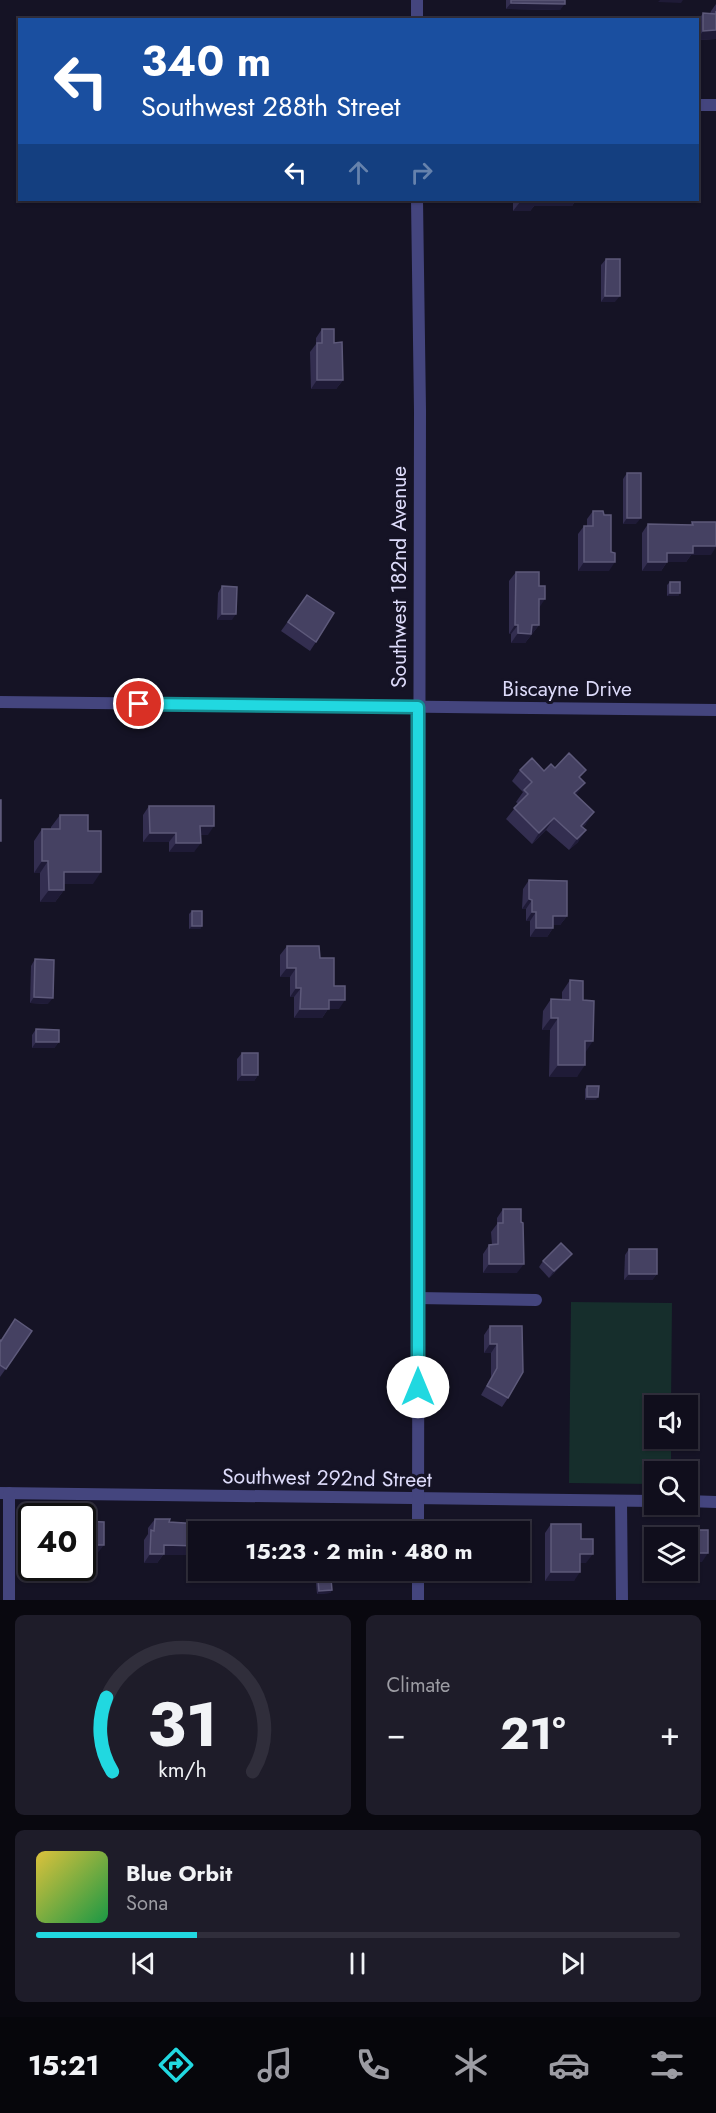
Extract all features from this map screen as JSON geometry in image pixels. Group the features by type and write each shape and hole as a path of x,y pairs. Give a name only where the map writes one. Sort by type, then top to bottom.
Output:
{"street":[{"path":"417,0 417,18"},
{"path":"699,105 716,105"},
{"name":"Southwest 182nd Avenue","path":"417,201 420,410 418,1521"},
{"name":"Biscayne Drive","path":"0,702 716,710"},
{"path":"417,1298 536,1300"},
{"path":"5,1493 9,1600"},
{"name":"Southwest 292nd Street","path":"5,1493 644,1501"},
{"path":"621,1501 622,1600"},
{"path":"698,1501 716,1502"},
{"path":"418,1581 418,1600"}],"green space":[{"path":"571,1302 672,1303 671,1395 644,1395 644,1449 671,1449 671,1461 644,1461 644,1484 569,1483"}],"building":[{"path":"511,0 565,0 565,4 511,3"},
{"path":"703,13 716,14 716,30 703,31"},
{"path":"606,259 620,259 620,296 605,296"},
{"path":"322,329 334,329 334,343 342,342 343,380 317,380 317,343 322,343"},
{"path":"627,473 641,473 641,518 627,518"},
{"path":"593,511 603,511 604,515 611,515 611,552 615,553 615,562 584,562 584,526 593,526"},
{"path":"692,522 716,522 716,546 693,546 693,553 667,553 667,562 648,562 648,524 693,525"},
{"path":"516,572 539,572 539,586 545,586 545,599 539,599 539,625 532,625 531,634 518,633 518,625 515,625"},
{"path":"670,582 680,582 680,593 670,593"},
{"path":"222,586 237,587 236,614 222,614"},
{"path":"307,595 334,613 316,642 288,622"},
{"path":"569,753 586,770 579,777 585,783 574,793 594,812 581,826 586,830 577,839 554,818 539,833 514,808 528,794 524,790 532,782 520,770 532,758 544,771 551,764 555,768"},
{"path":"1,800 1,841 0,841"},
{"path":"149,806 214,806 214,826 200,826 201,843 176,843 176,833 150,833"},
{"path":"60,815 88,815 88,831 101,831 101,872 64,872 64,890 49,890 48,861 42,861 42,829 60,829"},
{"path":"529,880 567,881 567,916 553,916 553,928 536,928 536,912 532,912 532,900 529,899"},
{"path":"192,911 202,911 202,926 192,926"},
{"path":"287,946 319,946 320,958 334,958 334,986 345,986 345,1000 329,1000 329,1009 300,1009 301,988 296,988 296,968 287,968"},
{"path":"35,959 54,960 53,998 34,997"},
{"path":"570,980 583,981 583,1000 594,1001 593,1041 585,1041 585,1065 558,1065 558,1018 551,1018 551,999 570,1000"},
{"path":"36,1029 59,1030 59,1042 36,1042"},
{"path":"242,1053 258,1053 258,1075 242,1075"},
{"path":"587,1086 599,1086 598,1097 587,1097"},
{"path":"503,1209 521,1209 524,1264 489,1264 489,1245 498,1244 498,1223 503,1223"},
{"path":"561,1243 572,1254 554,1271 543,1261"},
{"path":"629,1249 657,1249 657,1274 629,1274"},
{"path":"15,1319 32,1331 6,1369 0,1365 0,1340"},
{"path":"490,1326 522,1326 523,1372 508,1398 487,1386 497,1368 497,1344 490,1344"},
{"path":"155,1519 170,1519 169,1522 188,1523 188,1546 164,1545 164,1554 150,1554 151,1530 154,1531"},
{"path":"96,1522 104,1522 104,1545 96,1545"},
{"path":"551,1524 581,1524 581,1539 593,1539 593,1554 580,1554 580,1572 551,1572"},
{"path":"698,1530 708,1530 708,1553 698,1553"},
{"path":"318,1581 331,1581 332,1590 319,1591"}],"route":[{"path":"139,704 418,707 418,1387"}]}
